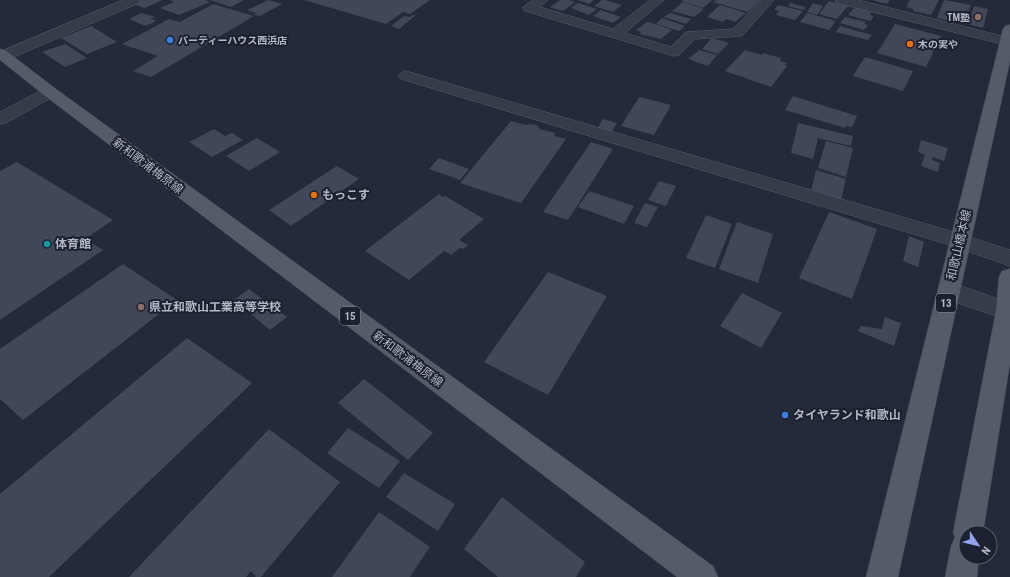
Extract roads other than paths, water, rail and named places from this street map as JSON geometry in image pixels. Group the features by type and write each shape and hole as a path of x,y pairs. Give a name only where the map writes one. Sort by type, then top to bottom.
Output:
{"main road":[{"name":"和歌山橋本線","path":"882,577 1009,37"},
{"name":"新和歌浦梅原線","path":"2,55 702,577"},
{"path":"969,525 1008,312 1010,276"},
{"path":"961,577 963,565"}],"street":[{"path":"2,55 134,0"},
{"path":"542,0 530,8 674,52 691,35 737,33 768,0"},
{"path":"615,34 658,0"},
{"path":"842,0 1009,37"},
{"path":"406,76 960,241 1010,258"},
{"path":"0,119 50,92"},
{"path":"949,291 1008,312"}],"place":[{"name":"TM塾","path":"978,17"},
{"name":"パーティーハウス西浜店","path":"170,40"},
{"name":"木の実や","path":"910,44"},
{"name":"もっこす","path":"314,195"},
{"name":"体育館","path":"47,244"},
{"name":"県立和歌山工業高等学校","path":"141,307"},
{"name":"タイヤランド和歌山","path":"785,415"}]}
